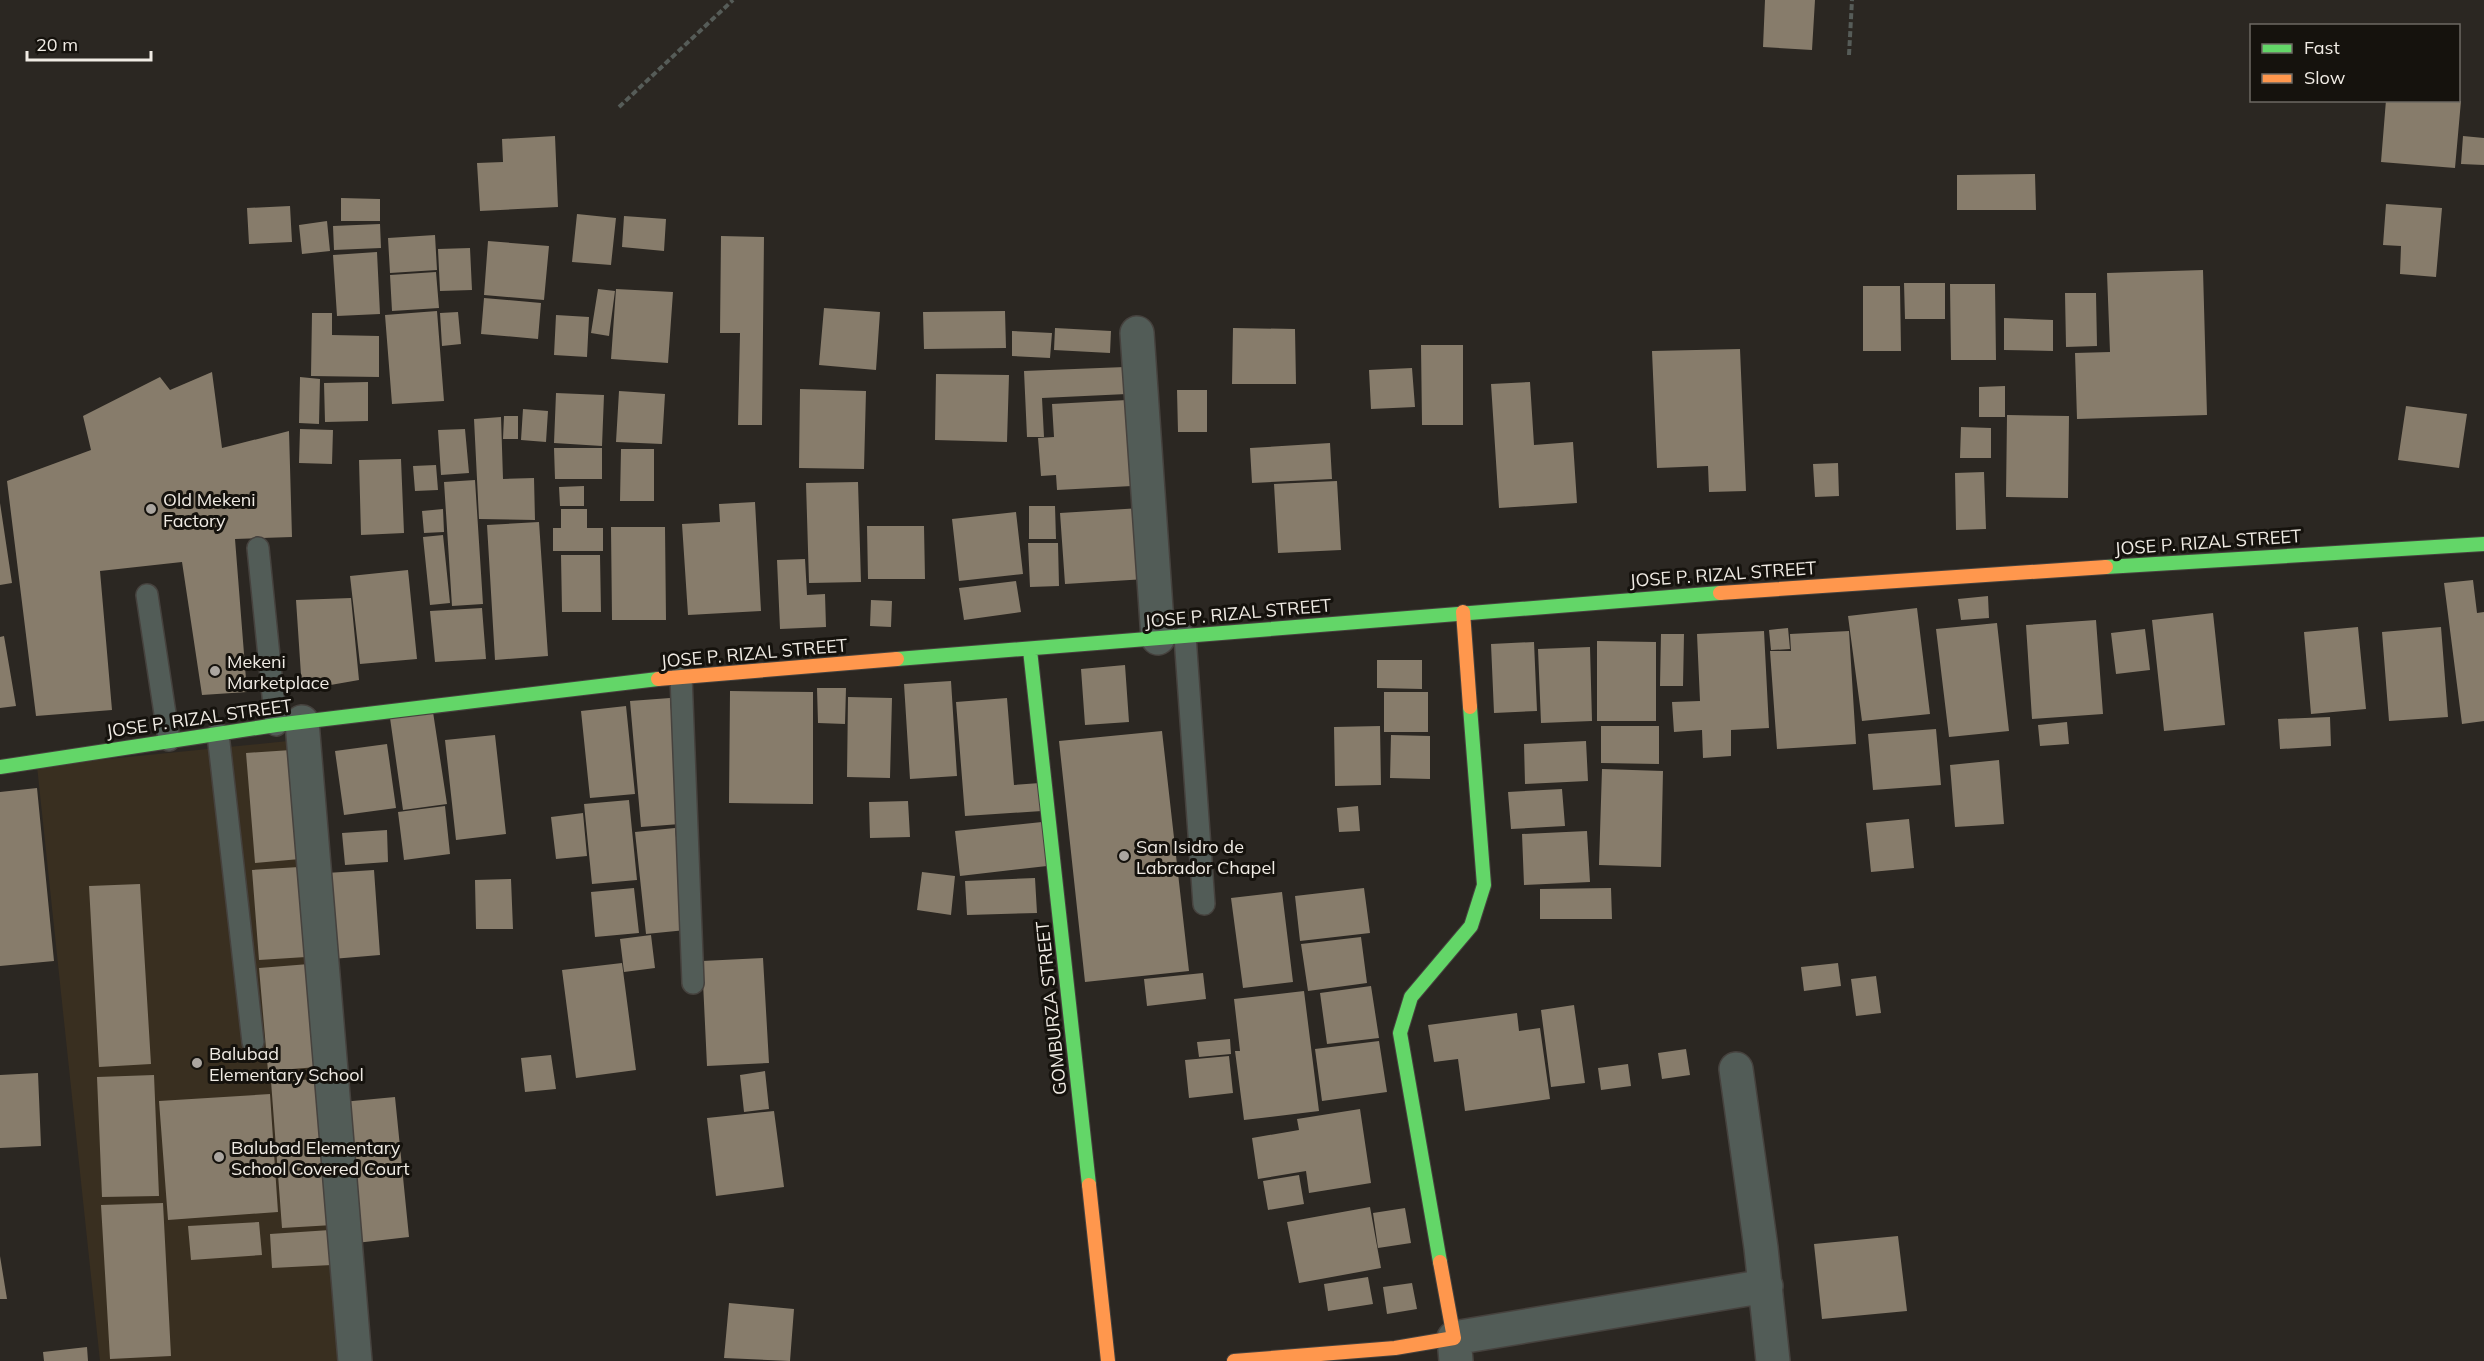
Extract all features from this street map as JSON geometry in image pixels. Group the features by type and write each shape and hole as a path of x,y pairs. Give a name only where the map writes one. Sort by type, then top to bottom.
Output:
{"street":[{"path":"1137,333 1172,637"},
{"name":"JOSE P. RIZAL STREET","path":"0,768 169,740 466,700 681,676 1030,650 1463,612 1866,581 2484,544"},
{"path":"1455,1350 1400,1033 1411,997 1471,926 1484,885 1463,612"},
{"name":"GOMBURZA STREET","path":"1030,650 1108,1361"},
{"path":"289,724 355,1361"},
{"path":"1736,1069 1766,1286 1773,1361"},
{"path":"1234,1361 1395,1348 1455,1350 1766,1286"}],"lane":[{"path":"258,548 289,724"},
{"path":"147,595 169,740"},
{"path":"1172,637 1204,904"},
{"path":"681,676 693,983"},
{"path":"218,734 253,1042"}],"path":[{"path":"619,107 733,0"},
{"path":"1849,55 1852,0"}],"shaded area":[{"name":"Balubad Elementary School","path":"298,740 349,1361 100,1361 37,766"}],"building":[{"path":"1765,0 1815,0 1812,50 1763,47"},
{"path":"2461,101 2455,168 2381,162 2386,102"},
{"path":"555,136 558,207 480,211 477,163 503,162 502,139"},
{"path":"2463,136 2484,138 2484,165 2461,164"},
{"path":"2035,174 2036,210 1957,210 1957,175"},
{"path":"341,198 380,199 380,221 341,221"},
{"path":"2386,204 2442,208 2436,277 2400,274 2401,246 2383,245"},
{"path":"290,206 292,242 249,244 247,208"},
{"path":"577,214 616,218 611,265 572,262"},
{"path":"624,216 666,219 664,251 622,247"},
{"path":"327,221 330,251 302,254 299,225"},
{"path":"380,224 381,248 334,250 333,226"},
{"path":"435,235 437,270 390,273 388,238"},
{"path":"721,236 764,237 762,425 738,425 740,333 720,333"},
{"path":"488,241 549,246 544,300 484,295"},
{"path":"470,248 472,290 440,291 438,249"},
{"path":"377,252 380,314 337,316 333,255"},
{"path":"2203,270 2207,415 2077,419 2075,353 2110,352 2107,273"},
{"path":"436,272 439,308 392,311 390,275"},
{"path":"1904,283 1945,283 1945,319 1905,319"},
{"path":"1950,284 1995,284 1996,360 1951,360"},
{"path":"1863,286 1900,286 1901,351 1863,351"},
{"path":"598,289 615,291 609,336 591,333"},
{"path":"616,289 673,292 668,363 611,359"},
{"path":"2065,293 2096,293 2097,346 2066,347"},
{"path":"484,298 541,303 538,339 481,334"},
{"path":"824,308 880,312 876,370 819,365"},
{"path":"437,311 444,401 392,404 385,315"},
{"path":"1005,311 1006,348 924,349 923,312"},
{"path":"458,312 461,344 442,346 440,313"},
{"path":"312,313 332,313 332,335 379,336 379,377 311,376"},
{"path":"556,315 589,317 587,357 554,355"},
{"path":"2004,318 2053,320 2053,351 2004,350"},
{"path":"1055,328 1111,331 1110,353 1054,350"},
{"path":"1233,328 1295,329 1296,384 1232,384"},
{"path":"1012,331 1052,333 1050,358 1012,356"},
{"path":"1421,345 1463,345 1463,425 1422,425"},
{"path":"1740,349 1746,491 1709,492 1708,466 1657,468 1652,351"},
{"path":"1125,367 1127,394 1042,398 1044,437 1027,437 1024,371"},
{"path":"1412,368 1415,407 1371,409 1369,370"},
{"name":"Old Mekeni Factory","path":"212,372 222,448 289,431 292,537 235,539 247,692 202,695 182,562 100,571 112,710 36,716 7,481 91,450 83,416 160,377 170,390"},
{"path":"936,374 1009,375 1007,442 935,440"},
{"path":"300,377 320,379 319,424 299,423"},
{"path":"368,382 368,421 325,422 324,383"},
{"path":"1530,382 1534,445 1573,442 1577,503 1499,508 1491,384"},
{"path":"2005,386 2005,417 1979,417 1979,387"},
{"path":"800,389 866,391 864,469 799,468"},
{"path":"1177,390 1207,390 1207,432 1178,432"},
{"path":"619,391 665,394 662,444 616,442"},
{"path":"556,393 604,395 602,446 554,443"},
{"path":"1127,400 1132,486 1057,490 1056,475 1041,476 1038,438 1054,437 1052,404"},
{"path":"2406,406 2467,414 2459,468 2398,460"},
{"path":"523,409 548,411 546,442 521,440"},
{"path":"2007,415 2069,416 2068,498 2006,497"},
{"path":"504,416 518,416 518,439 503,439"},
{"path":"501,417 503,479 534,478 535,520 479,519 474,419"},
{"path":"1961,427 1991,428 1991,458 1960,458"},
{"path":"300,429 333,430 332,464 299,463"},
{"path":"465,429 469,473 441,475 438,430"},
{"path":"1330,443 1332,479 1252,483 1250,448"},
{"path":"554,448 602,448 602,479 555,479"},
{"path":"621,449 654,449 654,501 620,501"},
{"path":"401,459 404,533 361,535 359,460"},
{"path":"1838,463 1839,496 1815,497 1813,464"},
{"path":"436,465 438,490 415,491 413,466"},
{"path":"1984,472 1986,529 1956,530 1955,473"},
{"path":"475,480 483,604 452,606 444,482"},
{"path":"1337,481 1341,550 1278,553 1274,484"},
{"path":"858,482 861,582 809,583 806,483"},
{"path":"584,486 584,506 560,506 559,487"},
{"path":"755,502 761,611 688,615 682,524 720,522 719,504"},
{"path":"0,503 12,583 0,585"},
{"path":"1029,506 1055,506 1056,539 1029,539"},
{"path":"1141,508 1146,579 1065,584 1060,513"},
{"path":"443,509 444,532 424,533 422,511"},
{"path":"561,509 587,509 587,528 603,528 603,551 553,551 553,528 561,528"},
{"path":"1016,512 1023,574 959,581 952,519"},
{"path":"539,522 548,656 495,660 487,525"},
{"path":"867,526 924,526 925,579 868,579"},
{"path":"611,527 665,527 666,620 612,620"},
{"path":"443,535 450,603 430,605 423,537"},
{"path":"1028,543 1058,543 1059,586 1030,587"},
{"path":"561,555 600,555 601,612 562,612"},
{"path":"805,559 807,595 825,594 826,627 780,629 777,560"},
{"path":"408,570 417,659 360,664 350,576"},
{"path":"2473,580 2477,613 2484,612 2484,721 2462,724 2444,583"},
{"path":"1016,581 1021,612 964,620 959,588"},
{"path":"1988,596 1989,618 1961,620 1958,599"},
{"path":"351,598 359,680 302,690 296,600"},
{"path":"871,600 892,601 891,627 870,626"},
{"path":"482,608 486,659 435,662 430,611"},
{"path":"1917,608 1930,714 1862,721 1848,616"},
{"path":"2213,613 2225,725 2164,731 2152,620"},
{"path":"2096,620 2103,714 2032,719 2026,625"},
{"path":"1997,623 2009,731 1949,737 1936,629"},
{"path":"2358,627 2366,709 2311,714 2304,632"},
{"path":"2441,627 2448,717 2389,721 2382,632"},
{"path":"1788,628 1790,649 1771,650 1769,630"},
{"path":"2145,629 2150,670 2116,674 2111,633"},
{"path":"1764,631 1769,728 1731,730 1731,756 1703,758 1702,730 1674,732 1672,702 1700,701 1697,634"},
{"path":"1849,631 1856,744 1777,749 1770,651 1791,651 1790,634"},
{"path":"1661,634 1684,634 1683,686 1660,686"},
{"path":"4,636 16,706 0,708 0,637"},
{"path":"1597,641 1656,642 1656,721 1597,721"},
{"path":"1534,642 1537,711 1494,713 1491,644"},
{"path":"1590,647 1592,721 1541,723 1538,649"},
{"path":"1377,660 1422,660 1422,689 1377,688"},
{"path":"1125,665 1129,722 1085,725 1081,669"},
{"path":"951,681 957,776 910,779 904,684"},
{"path":"817,688 846,688 845,724 818,723"},
{"path":"730,691 813,692 813,804 729,803"},
{"path":"1384,692 1428,692 1428,732 1384,732"},
{"path":"848,697 892,698 890,778 847,777"},
{"path":"670,698 680,824 641,827 630,701"},
{"path":"1007,698 1014,785 1040,783 1042,811 965,816 956,702"},
{"path":"626,706 635,794 590,798 581,711"},
{"path":"433,712 447,804 403,810 390,718"},
{"path":"2330,717 2331,746 2280,749 2278,719"},
{"path":"2067,722 2069,744 2040,746 2038,725"},
{"path":"1380,726 1381,785 1335,786 1334,727"},
{"path":"1601,726 1659,726 1659,764 1601,763"},
{"path":"1936,729 1941,785 1873,790 1868,734"},
{"name":"San Isidro de Labrador Chapel","path":"1162,731 1189,971 1085,982 1059,741"},
{"path":"495,735 506,834 456,840 445,740"},
{"path":"1391,735 1430,736 1430,779 1390,778"},
{"path":"1586,741 1588,781 1525,784 1524,744"},
{"path":"387,744 396,808 344,815 335,751"},
{"path":"291,750 300,859 255,863 246,753"},
{"path":"1999,760 2004,824 1955,827 1950,765"},
{"path":"1602,769 1663,771 1661,867 1599,865"},
{"path":"37,788 54,961 0,966 0,792"},
{"path":"1562,789 1565,826 1511,829 1508,792"},
{"path":"629,800 637,880 592,884 584,804"},
{"path":"908,801 910,837 870,838 869,802"},
{"path":"445,806 450,854 404,860 398,812"},
{"path":"1358,806 1360,831 1339,832 1337,808"},
{"path":"583,813 587,856 556,859 551,817"},
{"path":"1909,819 1914,868 1871,872 1866,823"},
{"path":"1042,822 1047,866 960,876 955,831"},
{"path":"675,828 686,930 646,934 635,832"},
{"path":"387,830 388,862 345,865 342,833"},
{"path":"1587,831 1590,882 1524,885 1522,834"},
{"path":"299,867 306,957 259,960 252,870"},
{"path":"374,870 380,955 332,959 326,873"},
{"path":"922,872 955,876 951,915 917,910"},
{"path":"1035,878 1037,913 967,915 965,881"},
{"path":"511,879 513,929 476,929 475,880"},
{"path":"140,884 151,1064 99,1067 89,886"},
{"path":"634,888 639,933 595,937 591,892"},
{"path":"1364,888 1370,933 1300,941 1295,896"},
{"path":"1611,888 1612,919 1540,919 1540,889"},
{"path":"1282,892 1293,982 1243,988 1231,898"},
{"path":"651,935 655,968 624,972 620,939"},
{"path":"1361,937 1367,983 1308,991 1301,944"},
{"path":"763,958 769,1063 707,1066 702,961"},
{"path":"622,963 636,1070 576,1078 562,970"},
{"path":"1838,963 1841,986 1804,991 1801,967"},
{"path":"309,964 317,1067 268,1071 259,968"},
{"path":"1203,973 1206,999 1147,1006 1144,979"},
{"path":"1876,976 1881,1013 1856,1016 1851,979"},
{"path":"1371,986 1379,1038 1327,1044 1320,993"},
{"path":"1304,991 1319,1111 1244,1120 1235,1051 1240,1051 1234,999"},
{"path":"1574,1005 1585,1083 1551,1087 1541,1010"},
{"path":"1517,1013 1519,1031 1540,1028 1550,1099 1465,1111 1458,1059 1434,1062 1428,1025"},
{"path":"1230,1039 1231,1054 1199,1057 1197,1042"},
{"path":"1379,1041 1387,1092 1322,1101 1315,1049"},
{"path":"1686,1049 1690,1075 1662,1079 1658,1053"},
{"path":"551,1055 556,1089 525,1092 521,1058"},
{"path":"1229,1056 1233,1093 1189,1098 1185,1060"},
{"path":"1628,1064 1631,1086 1601,1090 1598,1068"},
{"path":"765,1071 769,1109 744,1112 740,1075"},
{"path":"38,1073 41,1146 0,1148 0,1075"},
{"path":"154,1075 159,1196 102,1197 97,1077"},
{"path":"323,1079 333,1225 282,1228 271,1081"},
{"name":"Balubad Elementary School Covered Court","path":"270,1094 278,1212 168,1220 159,1101"},
{"path":"395,1097 409,1237 356,1243 342,1102"},
{"path":"1360,1109 1371,1183 1309,1193 1306,1171 1258,1179 1252,1138 1299,1130 1297,1119"},
{"path":"774,1111 784,1187 716,1196 707,1118"},
{"path":"1299,1175 1304,1204 1268,1210 1263,1181"},
{"path":"163,1203 171,1356 110,1359 101,1205"},
{"path":"1370,1207 1381,1268 1299,1283 1287,1222"},
{"path":"1405,1208 1411,1243 1378,1248 1373,1213"},
{"path":"259,1222 262,1255 191,1260 188,1226"},
{"path":"330,1230 332,1265 272,1268 270,1234"},
{"path":"1898,1236 1907,1311 1822,1319 1814,1244"},
{"path":"0,1256 7,1299 0,1299"},
{"path":"1368,1277 1373,1304 1328,1311 1324,1284"},
{"path":"1412,1283 1417,1309 1387,1314 1383,1287"},
{"path":"729,1303 794,1309 790,1361 724,1358"},
{"path":"87,1347 88,1361 44,1361 43,1352"}],"traffic: fast":[{"path":"2106,567 2484,544"},
{"path":"897,659 1720,593"},
{"path":"1030,650 1089,1185"},
{"path":"0,767 276,725 658,679"},
{"path":"1440,1262 1400,1033 1411,997 1471,926 1484,885 1470,707"}],"traffic: slow":[{"path":"1720,593 2106,567"},
{"path":"1463,612 1470,707"},
{"path":"658,679 897,659"},
{"path":"1089,1185 1108,1361"},
{"path":"1234,1361 1395,1348 1454,1338 1440,1262"}],"place":[{"name":"Old Mekeni Factory","path":"151,509"},
{"name":"Mekeni Marketplace","path":"215,671"},
{"name":"San Isidro de Labrador Chapel","path":"1124,856"},
{"name":"Balubad Elementary School","path":"197,1063"},
{"name":"Balubad Elementary School Covered Court","path":"219,1157"}]}
